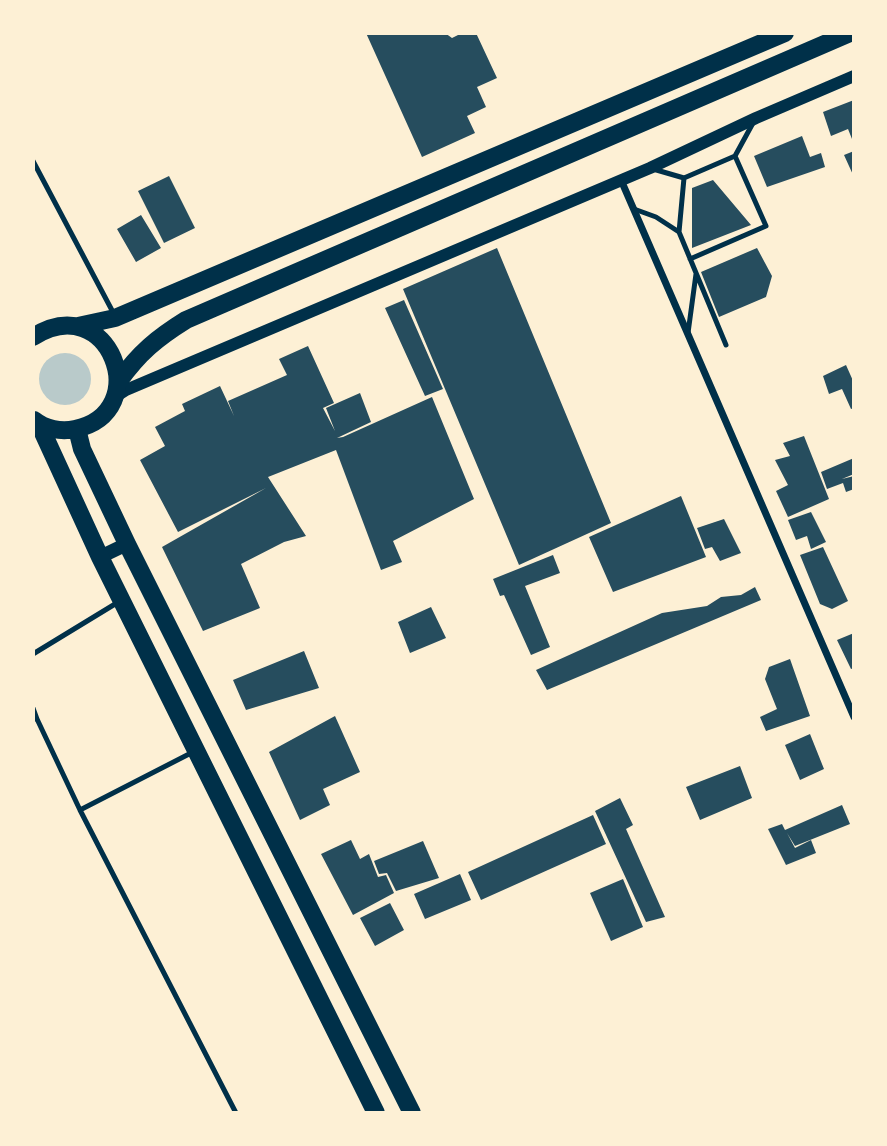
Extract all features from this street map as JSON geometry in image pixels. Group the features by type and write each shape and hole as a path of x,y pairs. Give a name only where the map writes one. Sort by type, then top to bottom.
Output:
{"main road":[{"path":"33,337 47,328 78,326 115,318 762,38 785,33"},
{"path":"36,421 54,429 77,429 97,420 108,410 136,357 150,344 186,320 850,33"},
{"path":"78,326 103,340 112,352 118,366 117,389"},
{"path":"36,421 121,601 376,1113"},
{"path":"77,429 82,449 127,544 412,1113"},
{"path":"100,557 127,544"}],"street":[{"path":"117,389 650,168 854,76"},
{"path":"621,180 854,717"}],"lane":[{"path":"650,168 684,178 735,156 756,118"},
{"path":"690,259 766,226 735,156"},
{"path":"33,161 115,318"},
{"path":"684,178 679,232 726,345"},
{"path":"634,209 656,217 679,232"},
{"path":"688,333 696,272"},
{"path":"33,654 121,601"},
{"path":"33,708 35,719 80,810 236,1113"},
{"path":"80,810 196,751"}],"shaded area":[{"path":"65,353 75,355 83,361 89,369 89,389 83,397 75,403 65,405 55,403 47,397 41,389 39,379 41,369 47,361 55,355"}],"building":[{"path":"366,33 445,33 452,38 462,33 476,33 497,78 477,87 486,107 467,116 475,133 422,157"},
{"path":"854,100 854,144 848,129 831,136 823,112"},
{"path":"802,136 810,157 821,153 825,167 767,187 754,156"},
{"path":"854,151 854,177 844,155"},
{"path":"169,176 195,228 164,243 138,191"},
{"path":"713,180 751,225 692,248 692,188"},
{"path":"141,215 161,248 136,262 117,229"},
{"path":"497,248 611,523 519,565 403,289"},
{"path":"757,248 772,276 766,297 719,317 701,272"},
{"path":"404,300 443,389 425,396 385,308"},
{"path":"308,346 334,403 323,408 335,431 326,408 360,393 371,422 337,438 432,397 474,499 393,541 402,562 381,570 336,450 268,477 306,536 284,542 241,564 260,608 203,631 162,547 266,488 178,532 140,460 165,446 155,427 185,411 182,404 220,386 234,416 228,401 287,375 279,359"},
{"path":"846,365 854,383 854,408 851,409 842,389 829,394 823,376"},
{"path":"804,436 829,499 788,517 776,491 788,485 775,460 790,456 783,443"},
{"path":"854,458 854,474 842,479 854,476 854,489 846,492 843,483 827,489 821,472"},
{"path":"681,496 706,557 613,592 589,537"},
{"path":"811,512 826,542 811,549 807,536 796,540 788,520"},
{"path":"724,519 741,553 720,561 712,547 705,549 697,528"},
{"path":"823,547 848,601 832,609 820,604 800,555"},
{"path":"553,555 560,573 525,586 550,647 531,655 504,595 500,596 493,579"},
{"path":"755,587 761,600 547,690 536,670 662,613 707,606 721,597 741,595"},
{"path":"431,607 446,638 410,653 398,622"},
{"path":"854,633 854,668 851,669 837,640"},
{"path":"304,651 319,688 246,710 233,680"},
{"path":"790,659 810,716 766,731 760,717 777,709 765,679 769,667"},
{"path":"335,716 360,772 323,789 330,805 300,820 269,752"},
{"path":"810,734 824,769 800,780 785,745"},
{"path":"740,766 752,798 700,820 686,787"},
{"path":"620,798 633,825 626,829 665,917 646,922 595,811"},
{"path":"842,805 850,824 795,846 787,833 795,848 811,840 816,853 786,865 768,829 782,824 785,830"},
{"path":"593,815 606,844 481,900 468,872"},
{"path":"351,840 360,859 369,854 378,877 386,875 394,893 353,915 321,854"},
{"path":"423,841 439,878 396,891 387,873 379,874 374,861"},
{"path":"460,874 471,900 425,919 414,894"},
{"path":"623,879 643,927 611,941 590,893"},
{"path":"390,903 404,930 375,946 360,918"}]}
